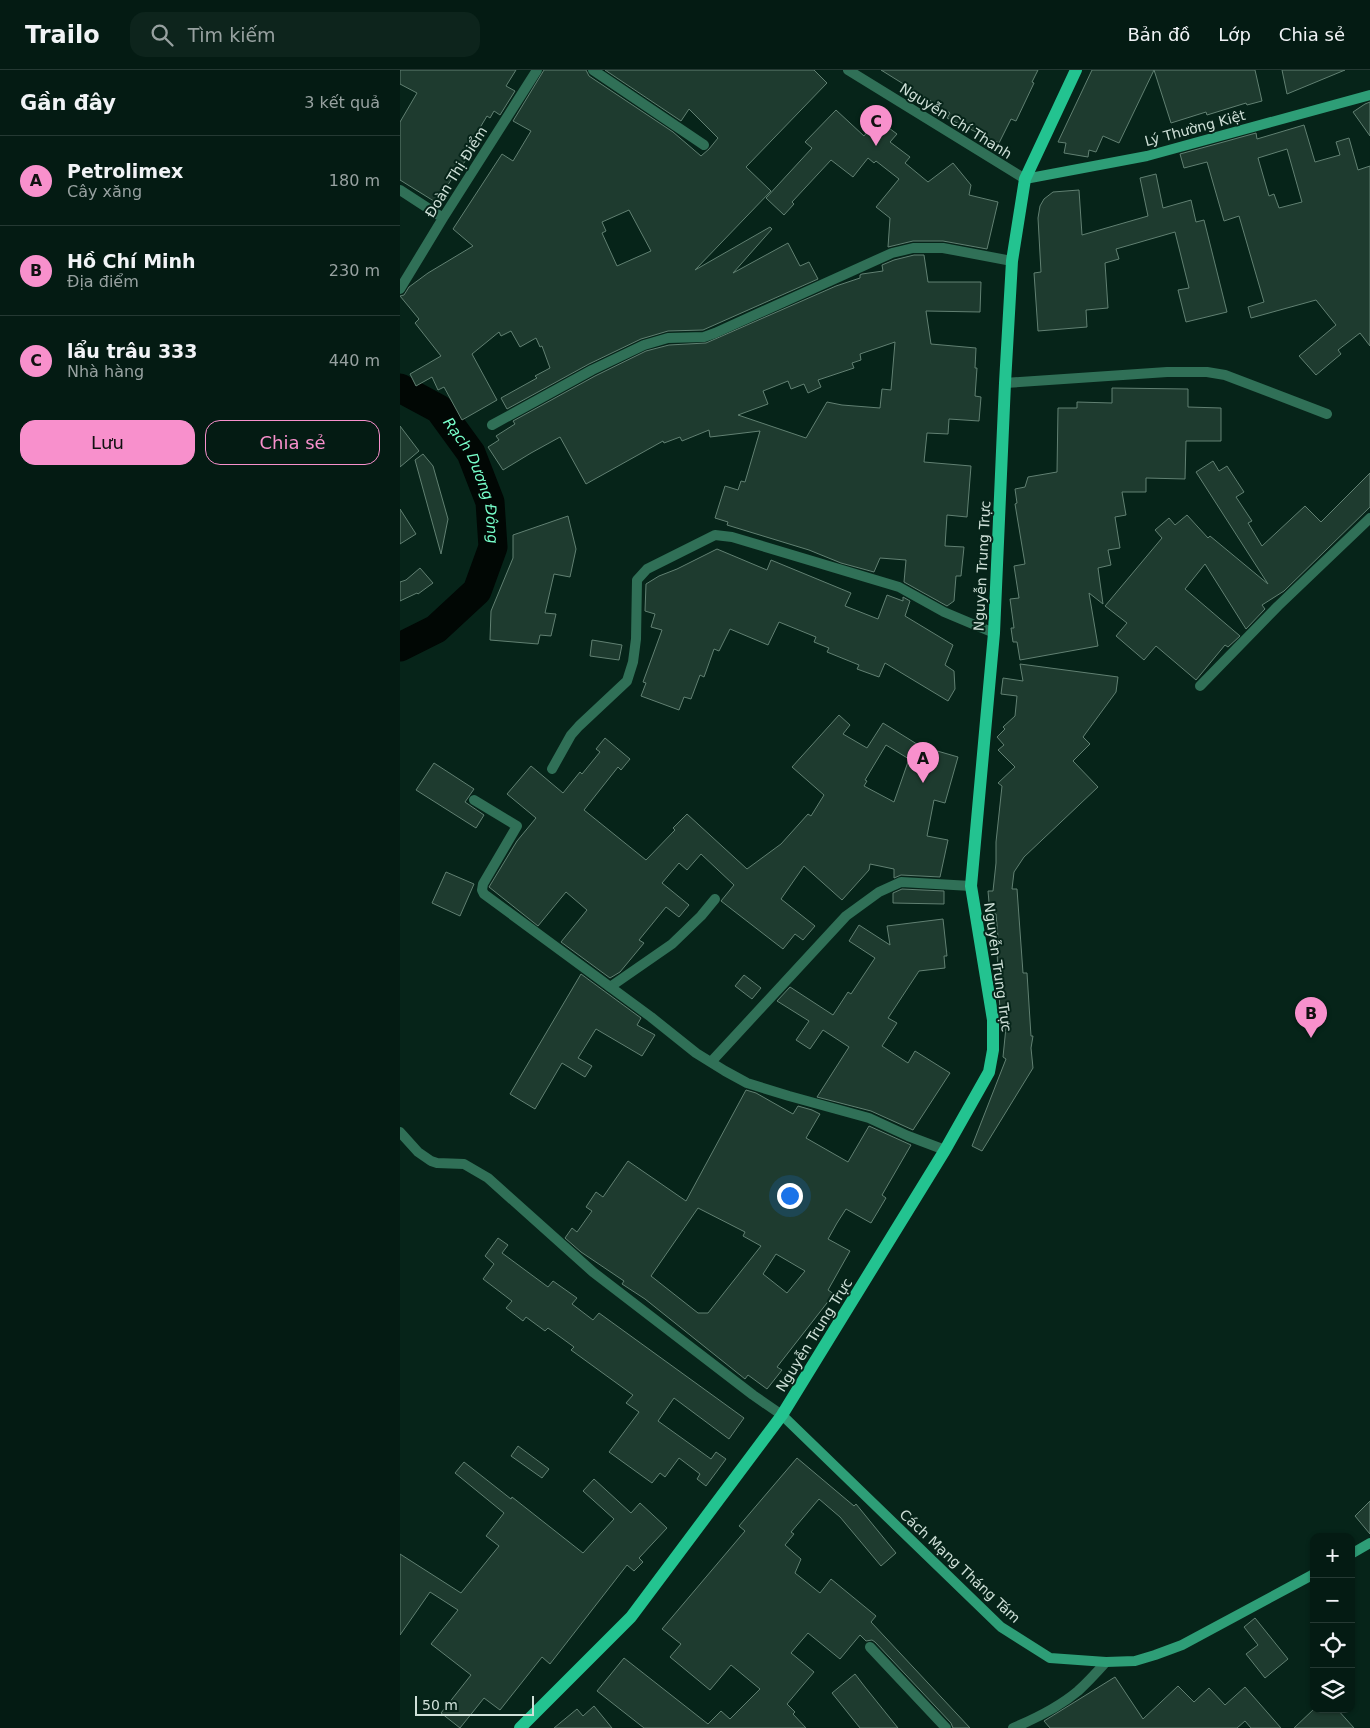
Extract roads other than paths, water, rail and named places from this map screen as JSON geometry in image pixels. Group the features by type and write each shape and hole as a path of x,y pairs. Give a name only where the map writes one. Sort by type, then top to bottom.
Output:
{"main road":[{"name":"Nguyễn Trung Trực","path":"520,1728 631,1617 782,1414 945,1150 989,1072 994,1050 993,1020 971,886 994,633 1012,261 1025,179 1076,70"}],"street":[{"name":"Đoàn Thị Điểm","path":"400,289 537,70"},
{"path":"593,70 704,145"},
{"name":"Nguyễn Chí Thanh","path":"848,70 1025,179"},
{"name":"Lý Thường Kiệt","path":"1025,179 1147,156 1370,96"},
{"path":"400,190 443,218"},
{"path":"492,425 592,370 644,345 668,338 704,337 715,333 892,253 912,248 943,248 1012,261"},
{"path":"1005,382 1167,372 1208,372 1225,375 1328,414"},
{"path":"1200,686 1278,606 1370,518"},
{"path":"552,770 571,736 579,726 627,682 633,662 636,639 637,580 647,569 715,535 732,537 898,587 944,612 994,633"},
{"path":"474,800 517,826 484,884 482,890 484,894 696,1053 747,1082 789,1096 870,1118 908,1136 945,1150"},
{"path":"711,1062 846,916 879,892 901,882 971,886"},
{"path":"610,987 672,944 701,916 715,899"},
{"path":"400,1132 418,1152 430,1160 437,1163 464,1164 488,1178 593,1272 753,1396 782,1414"},
{"name":"Cách Mạng Tháng Tám","path":"782,1414 1001,1627 1050,1658 1106,1662 1135,1661 1182,1645 1310,1576"},
{"path":"1355,1552 1370,1544"},
{"path":"870,1647 946,1728"},
{"path":"1013,1728 1060,1705 1080,1690 1106,1662"}],"waterway":[{"name":"Rạch Dương Đông","path":"400,388 439,409 471,453 490,502 493,547 477,591 436,629 400,647"}],"place":[{"name":"lẩu trâu 333","path":"876,146"},
{"name":"Petrolimex","path":"923,783"},
{"name":"Hồ Chí Minh","path":"1311,1038"}]}
